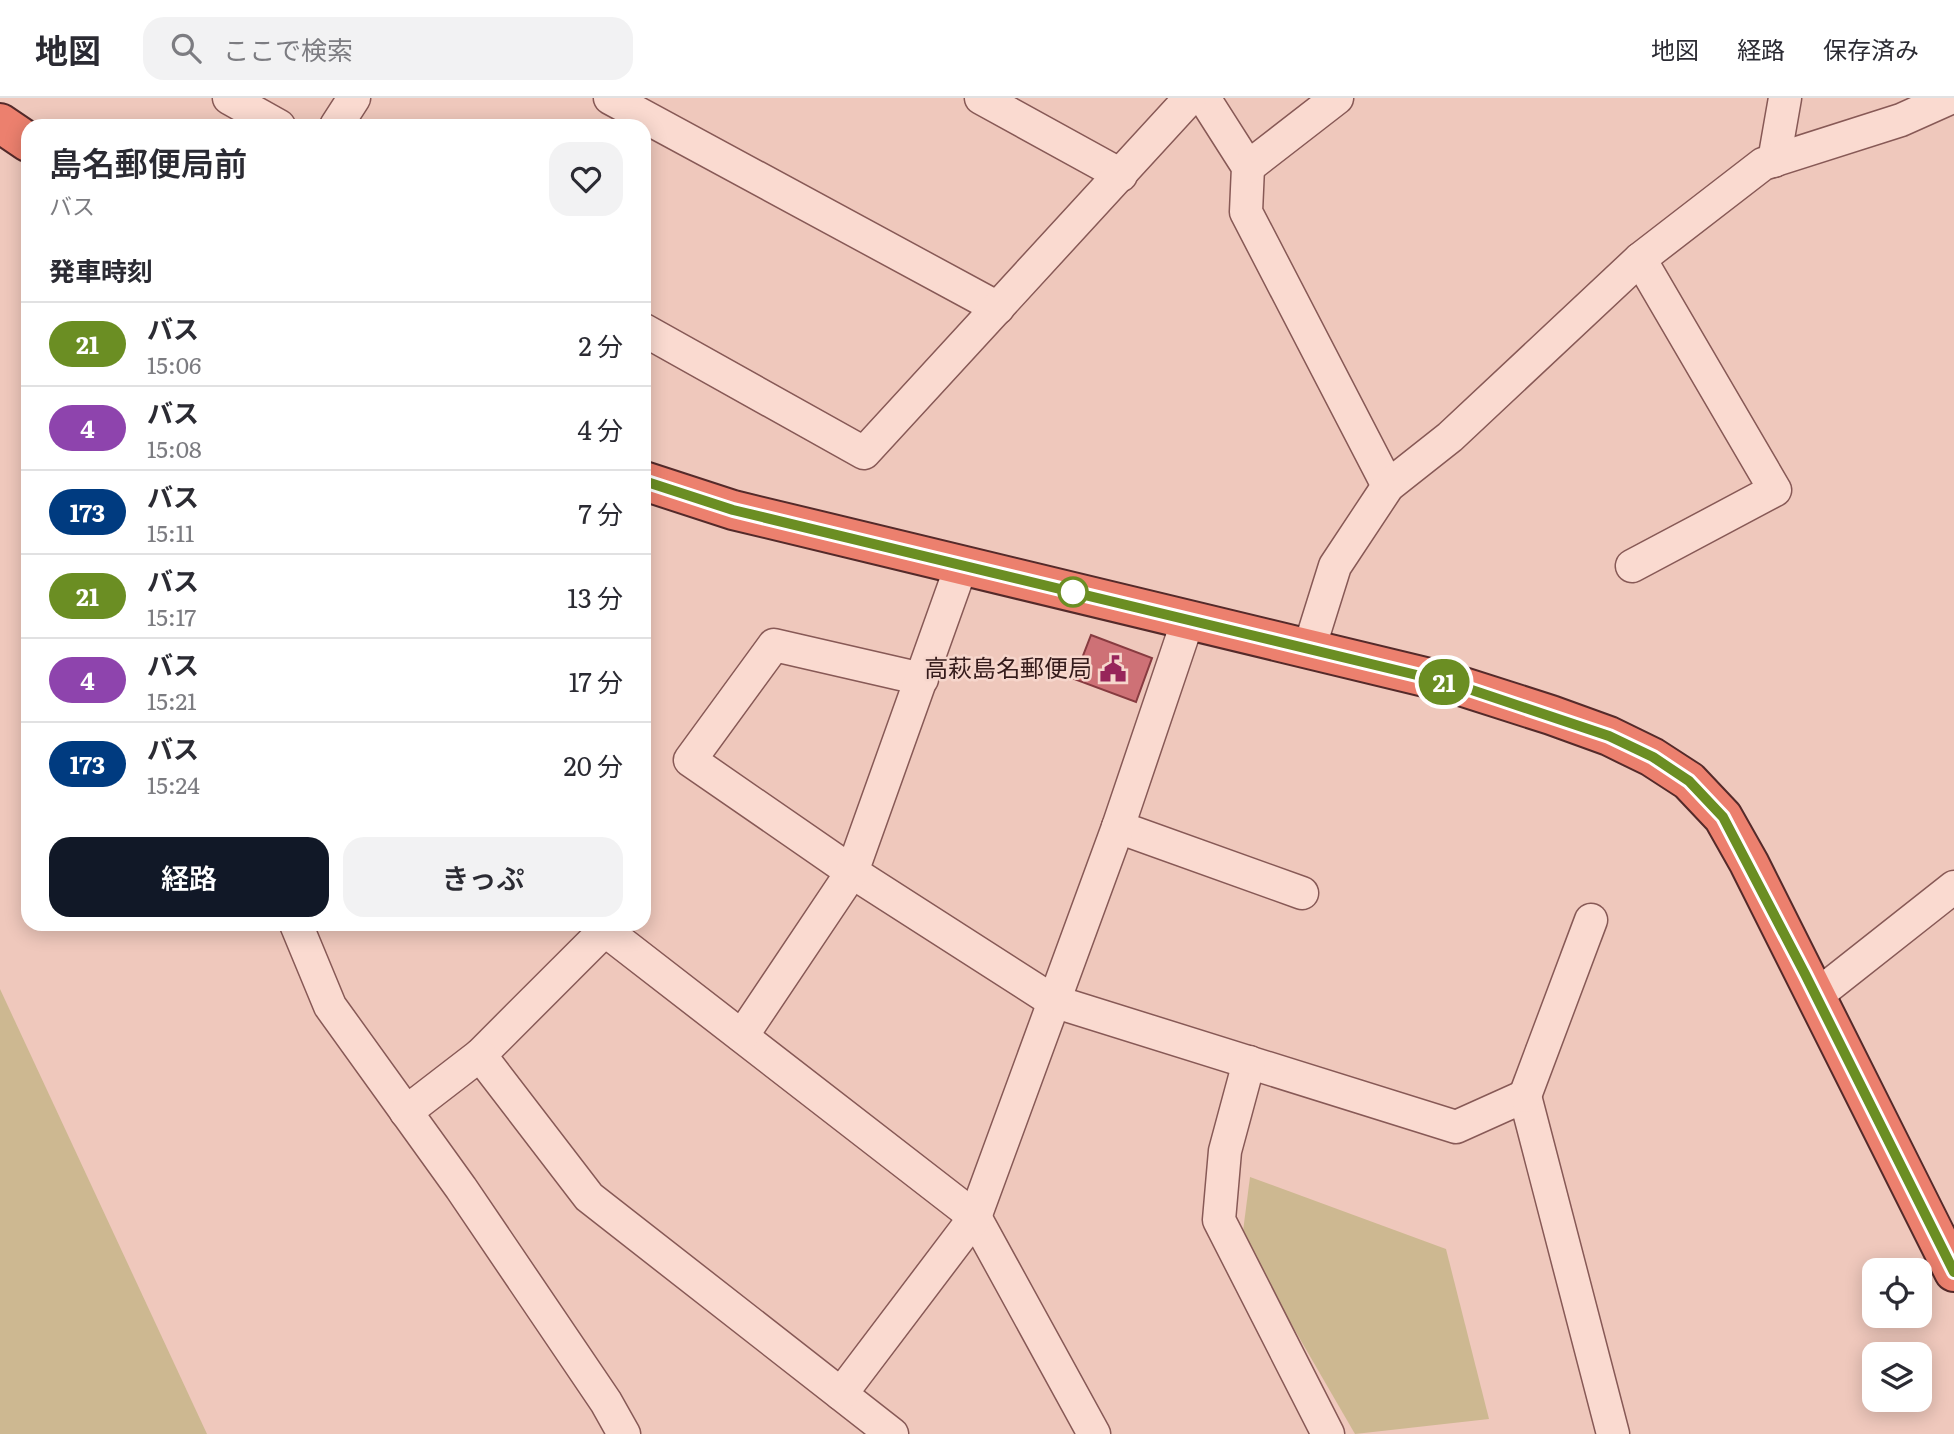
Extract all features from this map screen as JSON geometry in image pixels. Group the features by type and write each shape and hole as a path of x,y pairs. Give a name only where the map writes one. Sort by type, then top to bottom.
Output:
{"highway":[{"path":"0,123 21,137"},
{"path":"651,483 733,510 1454,684 1551,715 1620,741 1653,757 1689,781 1723,817 1954,1272"}],"street":[{"path":"229,98 266,119"},
{"path":"340,119 354,98"},
{"path":"610,98 649,119"},
{"path":"981,98 1121,174"},
{"path":"651,334 864,453 1190,98"},
{"path":"1205,98 1248,167 1246,212 1388,486"},
{"path":"1248,167 1337,98"},
{"path":"1774,161 1785,98"},
{"path":"1308,649 1335,566 1388,486 1450,437 1640,259 1763,164 1901,120 1950,98"},
{"path":"651,120 998,308"},
{"path":"1632,566 1776,490 1640,259"},
{"path":"742,1036 852,872 962,564"},
{"path":"841,1394 975,1217 1118,827 1188,620"},
{"path":"922,679 774,645 690,760 852,872 1053,1001 1456,1127 1525,1096"},
{"path":"1118,827 1302,893"},
{"path":"1816,996 1954,887"},
{"path":"1591,920 1525,1096 1613,1434"},
{"path":"299,931 330,1006 598,1390 624,1434"},
{"path":"406,1112 480,1055 597,931"},
{"path":"606,931 975,1217 1094,1434"},
{"path":"480,1055 589,1197 892,1434"},
{"path":"1249,1062 1225,1151 1219,1220 1328,1434"}],"shaded area":[{"path":"0,989 207,1434 0,1434"},
{"path":"1250,1177 1446,1249 1489,1419 1355,1434 1242,1239"}],"building":[{"path":"1091,635 1152,658 1136,702 1074,679"}],"bus line":[{"name":"21","path":"651,483 733,510 1454,684 1609,736 1653,757 1689,781 1723,817 1749,863 1954,1272"}],"place":[{"name":"高萩島名郵便局","path":"1113,669"}]}
